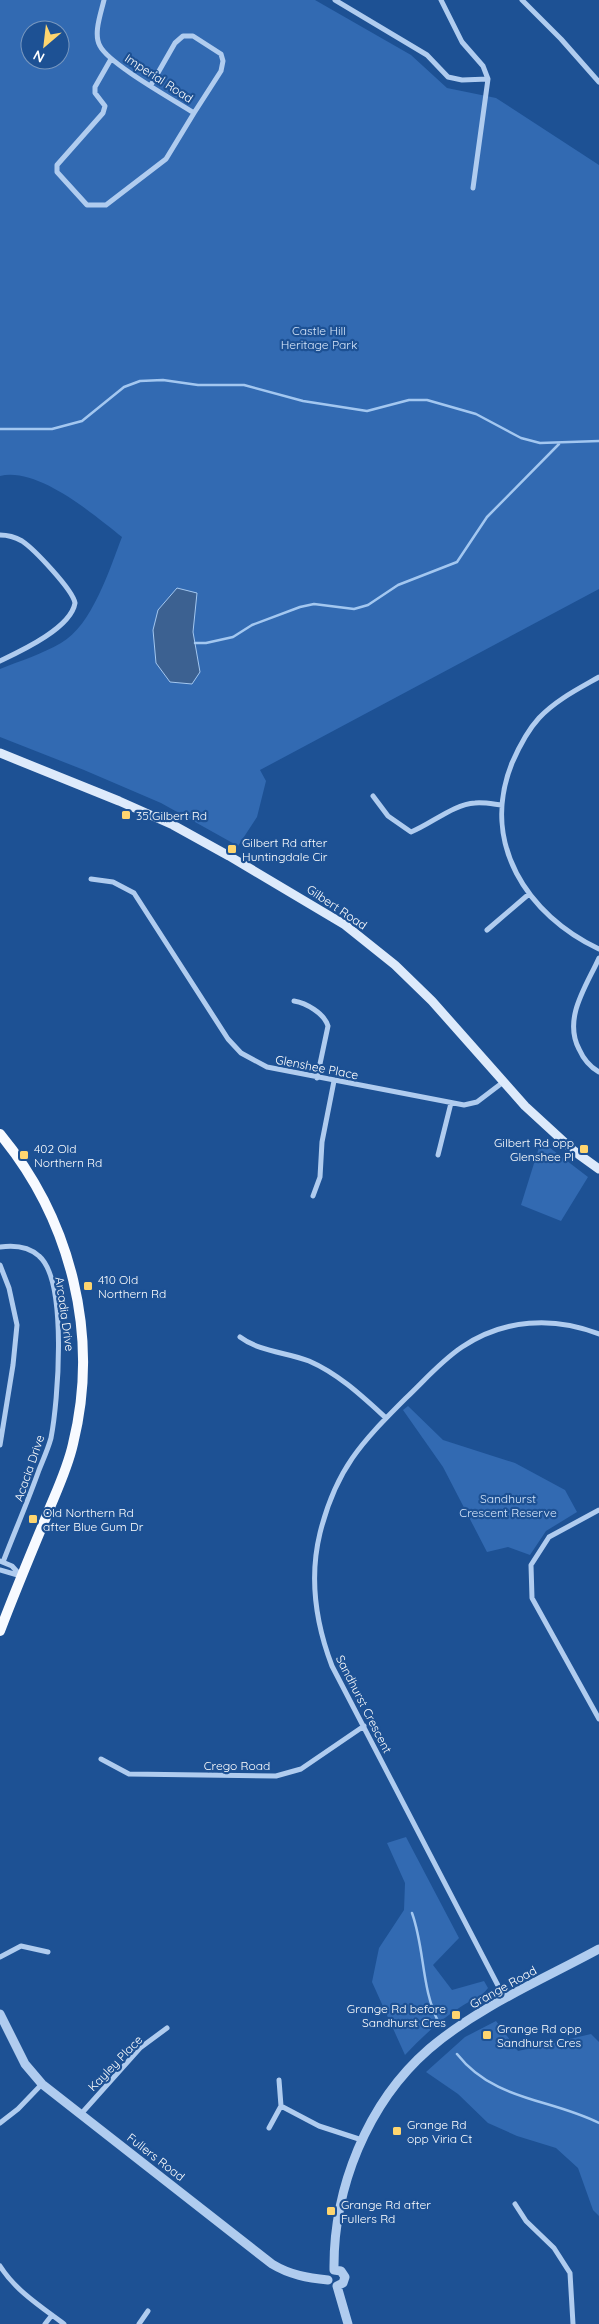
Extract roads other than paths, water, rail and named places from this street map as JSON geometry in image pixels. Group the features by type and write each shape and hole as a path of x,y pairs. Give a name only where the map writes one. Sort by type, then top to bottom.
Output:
{"main road":[{"name":"Gilbert Road","path":"0,753 120,801 173,825 230,856 345,925 395,965 432,1001 502,1083 548,1128 599,1169"},
{"path":"0,1134 40,1191 61,1237 76,1292 84,1367 82,1405 73,1446 0,1631"}],"street":[{"name":"Imperial Road","path":"104,0 98,34 99,46 111,59 194,113 166,159 106,205 87,204 57,172 57,165 103,113 105,106 94,93 95,87 111,59"},
{"path":"335,0 427,55 448,77 462,80 488,78"},
{"path":"441,0 462,42 483,66 488,78 473,188"},
{"path":"522,0 561,39 599,82"},
{"path":"151,85 176,43 183,36 193,36 221,54 223,61 221,71 194,113"},
{"path":"0,535 13,537 26,544 64,585 75,603 71,615 49,633 0,661"},
{"path":"599,677 568,694 539,718 520,744 506,778 502,805 504,840 509,862 517,878 557,924 599,949"},
{"path":"373,796 388,816 412,832 425,827 456,808 474,803 502,805"},
{"name":"Glenshee Place","path":"91,879 113,882 134,893 139,898 228,1039 241,1053 267,1067 464,1105 477,1102 502,1083"},
{"path":"487,930 529,894"},
{"path":"599,958 576,1007 572,1022 573,1038 583,1058 599,1072"},
{"path":"294,1001 310,1007 327,1021 328,1026 318,1078"},
{"path":"313,1196 320,1177 322,1142 334,1081"},
{"path":"438,1155 451,1104"},
{"name":"Arcadia Drive","path":"0,1247 13,1245 27,1248 40,1256 48,1267 54,1290 60,1357 55,1406"},
{"path":"0,1265 9,1288 17,1325 13,1365 0,1444"},
{"name":"Sandhurst Crescent","path":"505,1999 341,1685 325,1647 316,1607 316,1558 325,1516 344,1470 369,1435 441,1364 462,1347 487,1333 516,1324 544,1321 572,1324 599,1334"},
{"path":"240,1337 250,1344 309,1361 353,1387 386,1418"},
{"name":"Acacia Drive","path":"1,1562 22,1519 50,1439 55,1406"},
{"path":"599,1510 549,1537 532,1565 532,1598 599,1719"},
{"path":"1,1562 12,1566 21,1576"},
{"path":"0,1570 21,1576"},
{"name":"Crego Road","path":"101,1759 111,1767 129,1774 276,1776 301,1769 364,1726"},
{"path":"0,1957 20,1946 48,1952"},
{"name":"Grange Road","path":"334,2270 334,2248 343,2196 362,2140 381,2105 407,2072 428,2050 455,2030 505,1999 599,1949"},
{"name":"Fullers Road","path":"0,2014 25,2064 42,2084 272,2264 286,2272 299,2276 328,2280"},
{"name":"Kayley Place","path":"81,2114 140,2048 167,2028"},
{"path":"269,2128 281,2106 279,2080"},
{"path":"0,2123 18,2109 42,2084"},
{"path":"281,2106 319,2126 362,2140"},
{"path":"516,2204 526,2221 554,2248 570,2273 574,2324"},
{"path":"0,2266 9,2279 27,2296 64,2324"},
{"path":"334,2270 341,2271 345,2277 344,2283 338,2286 331,2284 328,2280 330,2272 334,2270"},
{"path":"338,2286 348,2324"},
{"path":"138,2324 148,2311"},
{"path":"45,2324 52,2315"}],"waterway":[{"path":"0,429 52,429 82,421 124,387 140,381 163,380 198,385 244,385 303,401 367,411 409,400 427,400 476,414 521,438 540,443 599,441"},
{"path":"195,643 206,643 233,637 252,625 300,607 314,604 354,609 368,605 398,585 457,562 487,517 559,444"},
{"path":"412,1913 429,1997 439,2023"},
{"path":"457,2054 472,2069 488,2081 505,2090 561,2108 599,2123"}],"place":[{"name":"35 Gilbert Rd","path":"126,815"},
{"name":"Gilbert Rd after Huntingdale Cir","path":"232,849"},
{"name":"Gilbert Rd opp Glenshee Pl","path":"584,1149"},
{"name":"402 Old Northern Rd","path":"24,1155"},
{"name":"410 Old Northern Rd","path":"88,1286"},
{"name":"Old Northern Rd after Blue Gum Dr","path":"33,1519"},
{"name":"Grange Rd before Sandhurst Cres","path":"456,2015"},
{"name":"Grange Rd opp Sandhurst Cres","path":"487,2035"},
{"name":"Grange Rd opp Viria Ct","path":"397,2131"},
{"name":"Grange Rd after Fullers Rd","path":"331,2211"}],"park label":[{"name":"Castle Hill Heritage Park","path":"319,337"},
{"name":"Sandhurst Crescent Reserve","path":"508,1505"}]}
